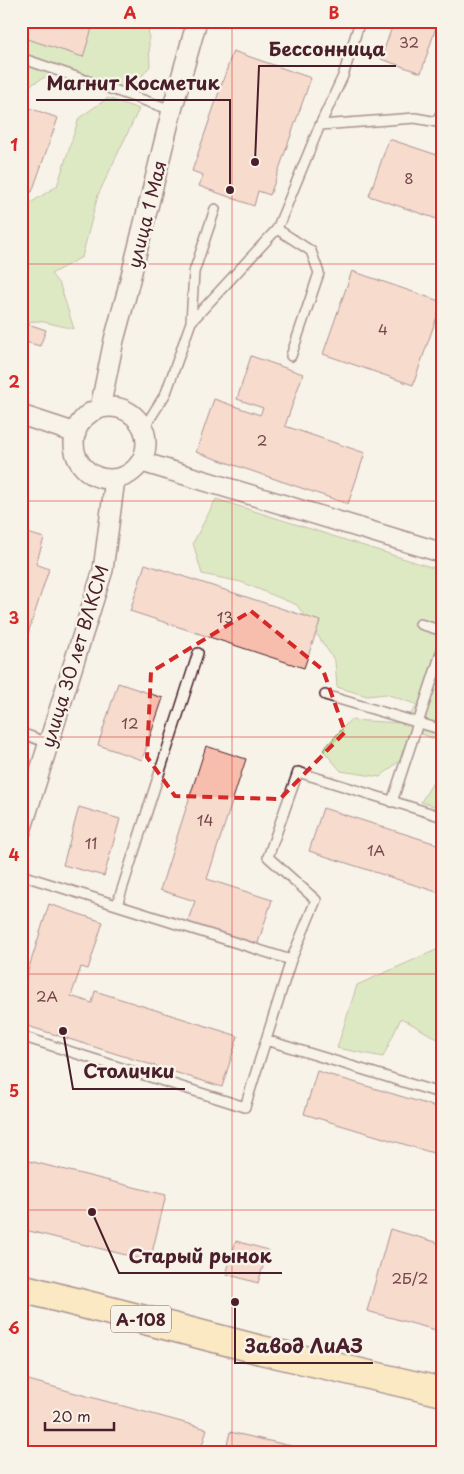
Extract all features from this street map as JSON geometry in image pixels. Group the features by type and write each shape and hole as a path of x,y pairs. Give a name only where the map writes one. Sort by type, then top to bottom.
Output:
{"highway":[{"name":"А-108","path":"21,1288 261,1350 443,1392"}],"street":[{"name":"улица 1 Мая","path":"100,408 114,340 172,110 197,21"},
{"path":"100,408 121,408 134,416 144,428 147,440 142,462 126,476 115,479 103,479 83,467 77,457 74,445 76,433 81,422 100,408"},
{"path":"21,415 76,433"},
{"path":"142,462 443,553"},
{"name":"улица 30 лет ВЛКСМ","path":"21,831 103,570 115,479"}],"lane":[{"path":"191,322 277,229 320,125 343,76 360,21"},
{"path":"21,58 172,110"},
{"path":"320,125 415,118 440,121 443,110"},
{"path":"144,428 166,393 191,322 194,272 215,209"},
{"path":"277,229 311,251 319,273 291,356"},
{"path":"420,624 443,631"},
{"path":"392,802 443,647"},
{"path":"117,906 198,653"},
{"path":"325,695 443,730"},
{"path":"21,733 48,743"},
{"path":"21,1036 245,1107 291,960 316,900 268,857 298,772 443,817"},
{"path":"21,875 291,960"},
{"path":"266,1040 443,1094"}],"highlighted area":[{"path":"251,611 323,670 345,732 280,799 175,796 147,757 151,672"}],"green space":[{"path":"21,21 148,21 150,66 129,92 51,74 21,90"},
{"path":"108,98 139,109 98,195 82,257 51,274 60,285 74,329 40,321 21,322 21,209 57,186 79,118"},
{"path":"216,499 443,571 443,740 437,740 414,731 404,757 380,777 341,771 323,750 350,720 403,723 418,705 386,694 367,696 337,687 335,661 297,605 241,582 202,574 193,543"},
{"path":"443,766 443,809 421,802"},
{"path":"443,947 443,1042 401,1018 383,1057 337,1048 357,985"}],"building":[{"path":"21,21 84,21 93,25 83,57 21,37"},
{"path":"394,21 438,21 421,73 381,59"},
{"path":"233,51 311,78 270,195 258,191 254,206 199,186 203,175 192,171"},
{"path":"21,105 58,118 32,192 21,189"},
{"path":"389,139 443,157 443,221 369,196"},
{"path":"352,271 442,302 413,385 323,354"},
{"path":"28,324 46,330 40,346 22,341"},
{"path":"251,356 303,374 285,426 365,453 348,504 196,452 214,399 260,415 263,408 237,399"},
{"path":"21,531 44,538 36,564 49,569 21,655"},
{"path":"145,564 320,621 304,668 130,611"},
{"path":"118,683 163,698 142,760 98,745"},
{"path":"206,746 246,759 207,879 272,900 257,946 187,923 195,901 160,890"},
{"path":"79,807 120,819 104,876 63,865"},
{"path":"323,808 443,846 443,894 309,851"},
{"path":"49,904 103,922 88,969 81,967 71,996 92,1003 95,991 238,1036 222,1087 21,1024 21,993"},
{"path":"317,1071 443,1109 443,1156 304,1114"},
{"path":"21,1159 166,1195 150,1261 21,1229"},
{"path":"390,1229 443,1244 443,1332 367,1311"},
{"path":"236,1241 268,1250 258,1283 226,1274"},
{"path":"21,1378 207,1429 200,1453 21,1453"},
{"path":"230,1432 322,1453 225,1453"}],"place":[{"name":"Бессонница","path":"255,162"},
{"name":"Магнит Косметик","path":"230,190"},
{"name":"Столички","path":"63,1031"},
{"name":"Старый рынок","path":"92,1212"},
{"name":"Завод ЛиАЗ","path":"235,1302"}]}
